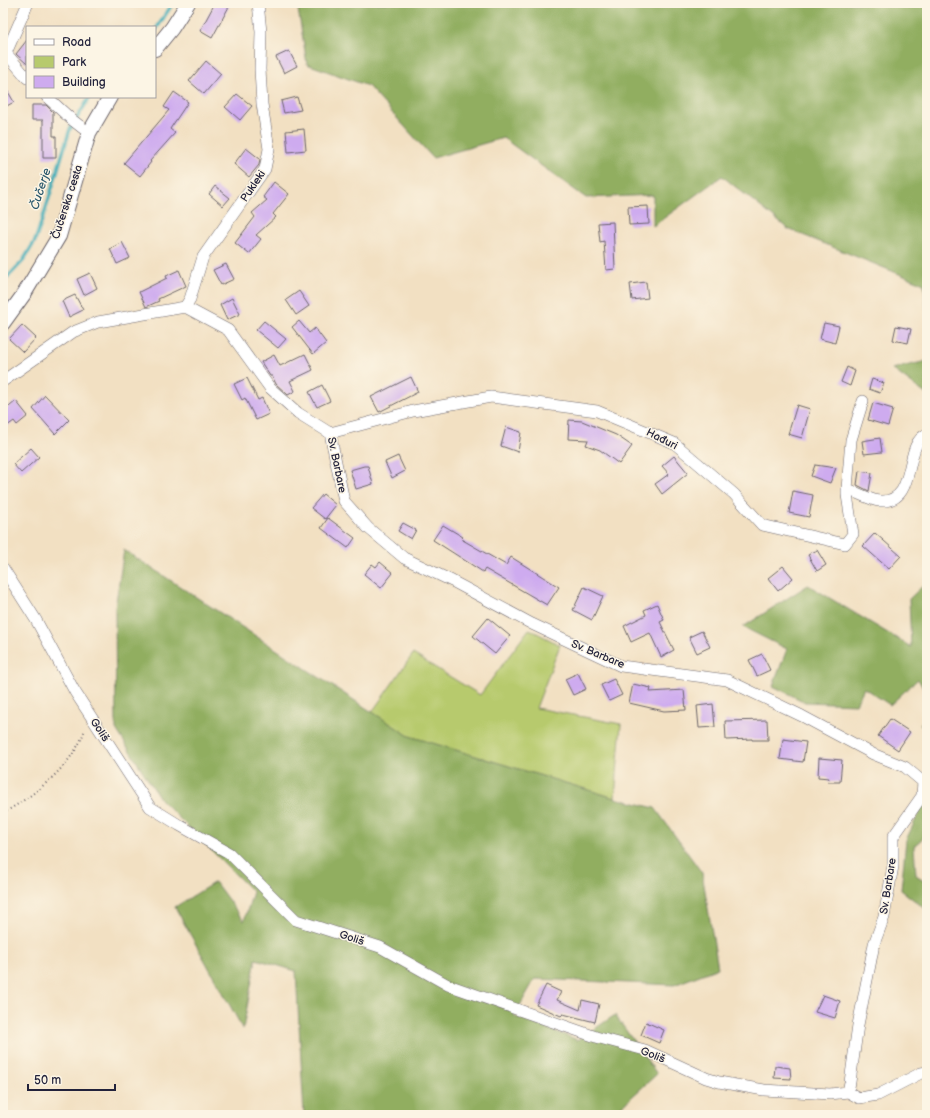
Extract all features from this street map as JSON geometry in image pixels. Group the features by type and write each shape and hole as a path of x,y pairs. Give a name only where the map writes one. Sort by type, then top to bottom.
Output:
{"street":[{"path":"26,77 4,54 28,3"},
{"path":"156,48 172,28 188,3"},
{"name":"Pukleki","path":"185,307 190,299 204,257 266,169 269,148 262,104 260,69 262,32 258,3"},
{"path":"48,98 85,130"},
{"name":"Čučerska cesta","path":"3,323 24,294 59,236 85,130 109,98"},
{"path":"3,381 73,332 98,322 185,307"},
{"name":"Sv. Barbare","path":"185,307 228,330 270,388 298,413 330,433 344,501 368,528 404,558 452,581 532,624 621,666 727,680 802,716 874,754 905,767 923,782 922,796 893,837 893,866 884,917 874,944 868,970 848,1092"},
{"name":"Hađuri","path":"330,433 413,411 491,397 597,411 674,443 734,494 762,525 845,544 853,534 847,495 851,440 864,402"},
{"path":"847,489 877,501 887,501 896,496 902,488 908,475 917,444 924,435 927,434"},
{"name":"Goliš","path":"3,568 36,620 75,692 150,807 229,853 296,920 380,947 448,985 596,1038 645,1050 706,1078 719,1082 764,1090 830,1094 848,1092"},
{"path":"848,1092 859,1098 878,1095 921,1073 927,1072"}],"path":[{"path":"3,813 14,807 55,775 78,748 85,730 86,708"}],"green space":[{"path":"297,3 927,3 927,316 924,284 788,229 722,176 653,226 653,195 586,198 503,138 433,158 368,86 307,64"},
{"path":"927,361 927,395 892,369"},
{"path":"124,550 409,736 615,798 655,808 702,873 718,968 674,985 535,979 514,1016 578,1040 615,1015 657,1074 612,1115 304,1115 296,971 256,959 243,1029 175,907 215,882 244,921 253,892 161,800 116,729 115,608"},
{"path":"927,582 927,695 918,679 890,705 864,688 856,704 805,702 773,686 787,649 743,627 808,585 911,647 909,599"},
{"path":"529,629 560,645 536,708 621,724 615,798 409,736 372,712 413,654 480,695"},
{"path":"927,714 927,730 920,725"},
{"path":"924,802 927,802 927,834 914,846 916,875 927,882 927,910 901,890 906,840"}],"building":[{"path":"215,3 231,3 212,38 200,31"},
{"path":"26,41 26,63 16,54"},
{"path":"289,51 297,66 284,73 276,57"},
{"path":"206,61 221,74 204,94 189,81"},
{"path":"3,83 14,102 3,108"},
{"path":"174,92 188,102 170,129 175,133 150,161 151,162 140,176 124,163 169,110 164,107"},
{"path":"237,94 252,106 240,120 225,107"},
{"path":"297,97 301,110 284,113 281,101"},
{"path":"32,105 46,105 53,112 53,136 56,136 56,158 43,158 43,120 32,120"},
{"path":"304,129 306,150 288,152 286,131"},
{"path":"246,148 260,159 259,165 249,177 234,164"},
{"path":"274,182 289,194 273,214 276,217 256,235 261,239 249,254 235,243 255,217 252,213 267,200 263,197"},
{"path":"215,186 230,198 223,206 209,194"},
{"path":"648,206 649,224 629,225 628,207"},
{"path":"613,222 615,269 606,270 604,241 600,242 598,223"},
{"path":"122,242 130,258 117,264 110,249"},
{"path":"226,264 234,279 221,285 213,270"},
{"path":"179,270 186,286 158,299 159,301 146,307 139,292 167,278 166,276"},
{"path":"90,273 97,288 84,295 77,279"},
{"path":"646,282 648,298 632,300 630,284"},
{"path":"299,291 309,306 296,315 286,300"},
{"path":"75,295 83,310 69,317 62,301"},
{"path":"232,298 240,314 227,320 220,305"},
{"path":"264,321 286,339 278,348 256,330"},
{"path":"299,321 309,333 315,328 326,343 313,354 292,327"},
{"path":"824,323 839,326 835,343 820,339"},
{"path":"22,325 36,338 23,352 9,339"},
{"path":"896,326 911,329 908,343 893,340"},
{"path":"305,354 313,370 290,381 295,391 288,395 276,384 272,376 270,376 261,362 274,355 280,366"},
{"path":"847,367 855,371 850,386 841,382"},
{"path":"411,377 418,392 379,412 371,397"},
{"path":"247,378 258,400 262,398 269,414 256,420 245,398 242,400 234,384"},
{"path":"872,379 884,383 880,393 869,389"},
{"path":"322,385 330,401 317,407 309,392"},
{"path":"45,395 69,420 55,434 33,409"},
{"path":"16,401 28,416 17,425 14,421 3,429 3,412"},
{"path":"873,403 893,409 888,426 868,420"},
{"path":"797,405 810,409 802,438 788,434"},
{"path":"569,420 582,421 616,435 632,446 619,464 600,450 586,445 588,440 568,439"},
{"path":"506,427 521,432 518,452 501,446"},
{"path":"880,438 882,452 864,454 862,441"},
{"path":"31,448 39,457 21,473 13,464"},
{"path":"398,456 405,471 392,478 385,462"},
{"path":"674,456 688,473 662,494 655,484 669,474 662,466"},
{"path":"815,465 836,468 830,483 811,476"},
{"path":"368,466 373,484 356,489 350,470"},
{"path":"859,471 872,473 869,491 857,485"},
{"path":"793,491 813,495 809,517 789,513"},
{"path":"323,494 336,505 325,519 311,508"},
{"path":"328,518 355,538 348,548 321,528"},
{"path":"403,523 416,530 411,539 398,531"},
{"path":"443,525 463,537 461,539 506,565 511,557 559,587 547,605 485,569 483,572 433,540"},
{"path":"875,533 901,556 889,569 863,546"},
{"path":"817,550 826,565 817,571 808,555"},
{"path":"380,562 393,573 381,588 364,574 372,564 376,567"},
{"path":"783,566 793,578 778,591 768,578"},
{"path":"584,587 603,596 592,620 573,610"},
{"path":"657,604 664,620 660,622 674,650 661,657 650,633 631,642 624,626 646,615 644,610"},
{"path":"488,618 510,636 495,654 473,636"},
{"path":"702,631 710,647 697,653 689,637"},
{"path":"762,654 770,670 757,676 749,660"},
{"path":"578,673 586,689 573,695 565,679"},
{"path":"614,679 622,695 609,701 601,685"},
{"path":"633,684 651,688 650,692 684,690 686,710 664,711 629,703"},
{"path":"713,704 715,727 699,728 697,706"},
{"path":"890,719 910,732 898,750 878,736"},
{"path":"767,720 768,740 726,740 725,721"},
{"path":"783,739 806,742 803,762 780,759"},
{"path":"819,758 842,760 840,782 828,782 829,778 818,777"},
{"path":"546,985 561,992 557,1000 580,1010 582,1000 599,1004 595,1022 563,1014 561,1016 536,1005"},
{"path":"823,995 840,1001 835,1018 815,1012"},
{"path":"646,1022 664,1030 659,1043 641,1035"},
{"path":"775,1066 790,1068 791,1079 774,1078"}],"waterway":[{"name":"Čučerje","path":"156,29 173,3"},
{"name":"Čučerje","path":"3,282 23,261 35,241 70,129 89,98"}]}
